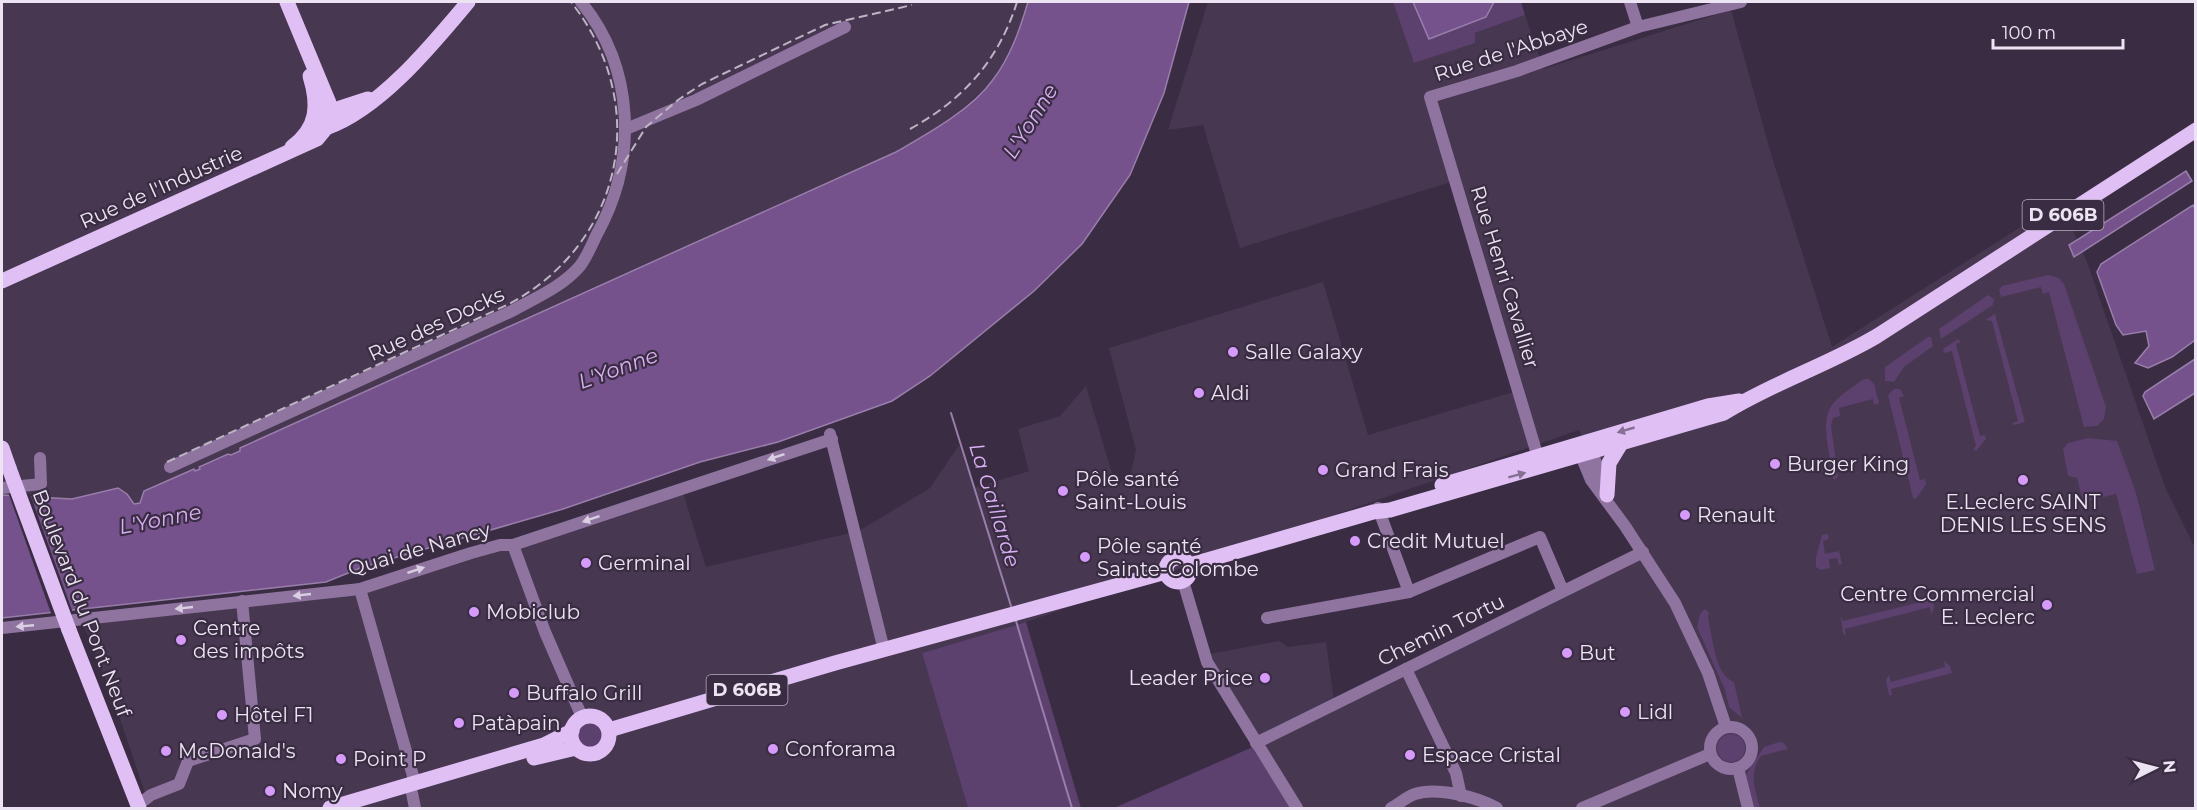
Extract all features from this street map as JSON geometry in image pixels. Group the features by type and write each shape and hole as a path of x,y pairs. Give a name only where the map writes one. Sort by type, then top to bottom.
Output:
{"main road":[{"path":"286,2 326,92 328,120"},
{"path":"286,2 315,91 328,120"},
{"path":"328,120 364,109 426,52 468,2"},
{"path":"326,92 352,105"},
{"path":"328,120 352,105 376,96"},
{"name":"Rue de l'Industrie","path":"4,281 283,154 308,145 328,120"},
{"name":"D 606B","path":"1585,449 1620,445 1724,413 1744,401 1839,358 2196,130"},
{"name":"D 606B","path":"1190,565 1585,449 1718,404 1744,401"},
{"path":"1607,495 1609,463 1620,445"},
{"name":"Boulevard du Pont Neuf","path":"2,448 136,807"},
{"path":"1173,558 1184,559 1190,565 1190,572 1183,581 1172,580 1166,572 1167,564 1173,558"},
{"name":"D 606B","path":"609,730 884,650 1166,572"},
{"path":"330,808 414,795 544,745 572,731 582,717 596,716 603,720 609,730 608,744 597,753 587,754 576,748 414,795 361,808"},
{"path":"572,731 576,748"}],"street":[{"name":"Rue des Docks","path":"170,467 512,311 558,285 580,265 603,223 617,187 626,129 624,103 614,62 600,29 581,2"},
{"path":"1630,2 1638,27"},
{"name":"Rue de l'Abbaye","path":"1430,97 1517,71 1638,27 1741,2"},
{"path":"626,129 696,100 845,27"},
{"name":"Rue Henri Cavallier","path":"1430,97 1539,462"},
{"name":"Quai de Nancy","path":"2,628 360,589 471,553 500,545 513,545 831,436 884,650"},
{"path":"1585,449 1612,510"},
{"path":"1585,449 1591,480 1643,552 1675,603 1700,654 1726,727"},
{"path":"2,488 41,484 40,458"},
{"path":"1377,511 1409,592"},
{"path":"1267,618 1409,592 1540,537 1563,591"},
{"path":"513,545 545,632 582,717"},
{"name":"Chemin Tortu","path":"1256,743 1643,552"},
{"path":"1183,581 1204,656 1297,808"},
{"path":"360,589 414,795"},
{"path":"136,807 183,780 188,761 255,739 242,602"},
{"path":"1406,669 1456,773 1461,796"},
{"path":"1726,727 1738,728 1751,740 1751,754 1744,765 1738,768 1724,768 1710,754 1711,740 1719,730 1726,727"},
{"path":"1582,808 1710,754"},
{"path":"1738,768 1748,808"},
{"path":"1391,808 1410,796 1423,792 1461,796 1497,808"}],"shaded area":[{"path":"2,2 1028,2 1018,36 992,82 948,121 896,152 455,350 240,448 240,451 144,491 141,503 134,504 127,494 118,488 72,499 2,495"},
{"path":"1208,2 1393,2 1414,63 1475,33 1525,15 1543,69 1731,10 1771,154 1832,347 2060,202 2087,262 2165,487 2195,548 2195,808 1296,808 1205,655 1279,641 1288,647 1326,642 1335,708 1638,556 1579,430 1026,622 922,653 968,808 150,808 112,695 82,621 360,591 683,493 706,567 859,531 930,488 959,445 974,488 1029,471 1018,429 1060,416 1086,386 1116,487 1131,473 1136,450 1109,348 1323,282 1368,435 1524,389 1460,179 1240,248 1203,125 1168,130"},
{"path":"1393,2 1413,2 1429,39 1486,17 1494,2 1521,2 1525,15 1475,33 1475,43 1414,63"},
{"path":"2048,275 2059,278 2064,284 2106,407 2104,419 2097,426 2084,427 2049,292 2043,294 2041,287 2001,297 1999,290 2002,286"},
{"path":"1988,295 1994,299 1993,305 1941,339 1939,329"},
{"path":"1995,314 2025,422 2014,425 2012,423 2018,421 1992,321 1985,320"},
{"path":"1931,337 1933,346 1904,367 1894,382 1885,381 1885,367"},
{"path":"1958,339 1961,342 1956,344 1980,436 1985,435 1986,439 1976,451 1973,449 1976,446 1952,351 1944,353 1943,349"},
{"path":"1864,379 1869,379 1874,384 1879,403 1874,405 1873,399 1839,408 1840,416 1833,418 1831,426 1838,477 1834,480 1827,438 1827,416 1830,408 1842,395"},
{"path":"1894,389 1900,389 1904,396 1899,398 1920,480 1925,479 1926,484 1916,499 1913,498 1888,395"},
{"path":"2088,438 2117,441 2136,493 2155,570 2137,574 2116,494 2083,502 2077,478 2068,476 2063,449 2068,443"},
{"path":"1828,534 1829,539 1823,541 1825,554 1839,551 1842,564 1839,565 1837,558 1829,559 1830,568 1821,570 1816,567 1816,557 1822,535"},
{"path":"1933,599 1934,608 1931,614 1930,607 1845,629 1846,635 1843,634 1841,616 1843,621"},
{"path":"1705,609 1709,612 1708,618 1718,664 1727,678 1734,682 1742,718 1729,707 1725,690 1697,627 1700,614"},
{"path":"1026,622 1081,808 968,808 922,653"},
{"path":"1944,661 1950,666 1952,673 1891,689 1892,695 1889,695 1886,680 1889,675 1891,682 1945,667"},
{"path":"591,722 600,726 604,735 600,744 591,748 582,744 578,735 582,726"},
{"path":"1731,734 1741,738 1745,748 1741,758 1731,762 1721,758 1717,748 1721,738"},
{"path":"1779,742 1784,743 1788,749 1761,756 1757,763 1754,781 1760,808 1754,808 1745,776 1764,747"},
{"path":"1255,746 1296,808 1114,808"}],"water":[{"name":"L'Yonne","path":"1028,2 1189,2 1164,93 1130,175 1082,244 1034,291 930,376 892,401 778,442 700,462 563,509 363,567 326,582 2,618 2,495 72,499 118,488 127,494 134,504 140,503 144,491 194,469 195,471 200,469 199,467 228,454 240,451 240,448 896,152 948,121 983,92 1009,53"},
{"path":"1413,2 1494,2 1486,17 1429,39"},
{"path":"2186,171 2192,181 2074,257 2069,245"},
{"path":"2193,205 2196,211 2195,340 2172,357 2148,368 2135,363 2149,346 2146,331 2123,335 2116,325 2097,272 2101,264"},
{"path":"2195,359 2195,393 2154,419 2143,396 2145,392"}],"pier":[{"path":"8,492 30,494 73,613 52,616"}],"waterway":[{"name":"La Gaillarde","path":"951,413 1011,606"},
{"name":"La Gaillarde","path":"1016,621 1072,808"}],"railway":[{"path":"167,462 507,305 547,279 578,246 600,209 613,169 617,127 612,84 596,42 571,2"},
{"path":"910,129 947,105 977,76 1000,42 1017,2"},
{"path":"617,174 646,127 678,100 702,84 825,25 912,5"}],"place":[{"name":"Salle Galaxy","path":"1233,352"},
{"name":"Aldi","path":"1199,393"},
{"name":"Burger King","path":"1775,464"},
{"name":"Grand Frais","path":"1323,470"},
{"name":"E.Leclerc SAINT DENIS LES SENS","path":"2023,480"},
{"name":"Pôle santé Saint-Louis","path":"1063,491"},
{"name":"Renault","path":"1685,515"},
{"name":"Credit Mutuel","path":"1355,541"},
{"name":"Pôle santé Sainte-Colombe","path":"1085,557"},
{"name":"Germinal","path":"586,563"},
{"name":"Centre Commercial E. Leclerc","path":"2047,605"},
{"name":"Mobiclub","path":"474,612"},
{"name":"Centre des impôts","path":"181,640"},
{"name":"But","path":"1567,653"},
{"name":"Leader Price","path":"1265,678"},
{"name":"Buffalo Grill","path":"514,693"},
{"name":"Lidl","path":"1625,712"},
{"name":"Hôtel F1","path":"222,715"},
{"name":"Patàpain","path":"459,723"},
{"name":"Conforama","path":"773,749"},
{"name":"McDonald's","path":"166,751"},
{"name":"Espace Cristal","path":"1410,755"},
{"name":"Point P","path":"341,759"},
{"name":"Nomy","path":"270,791"}]}
